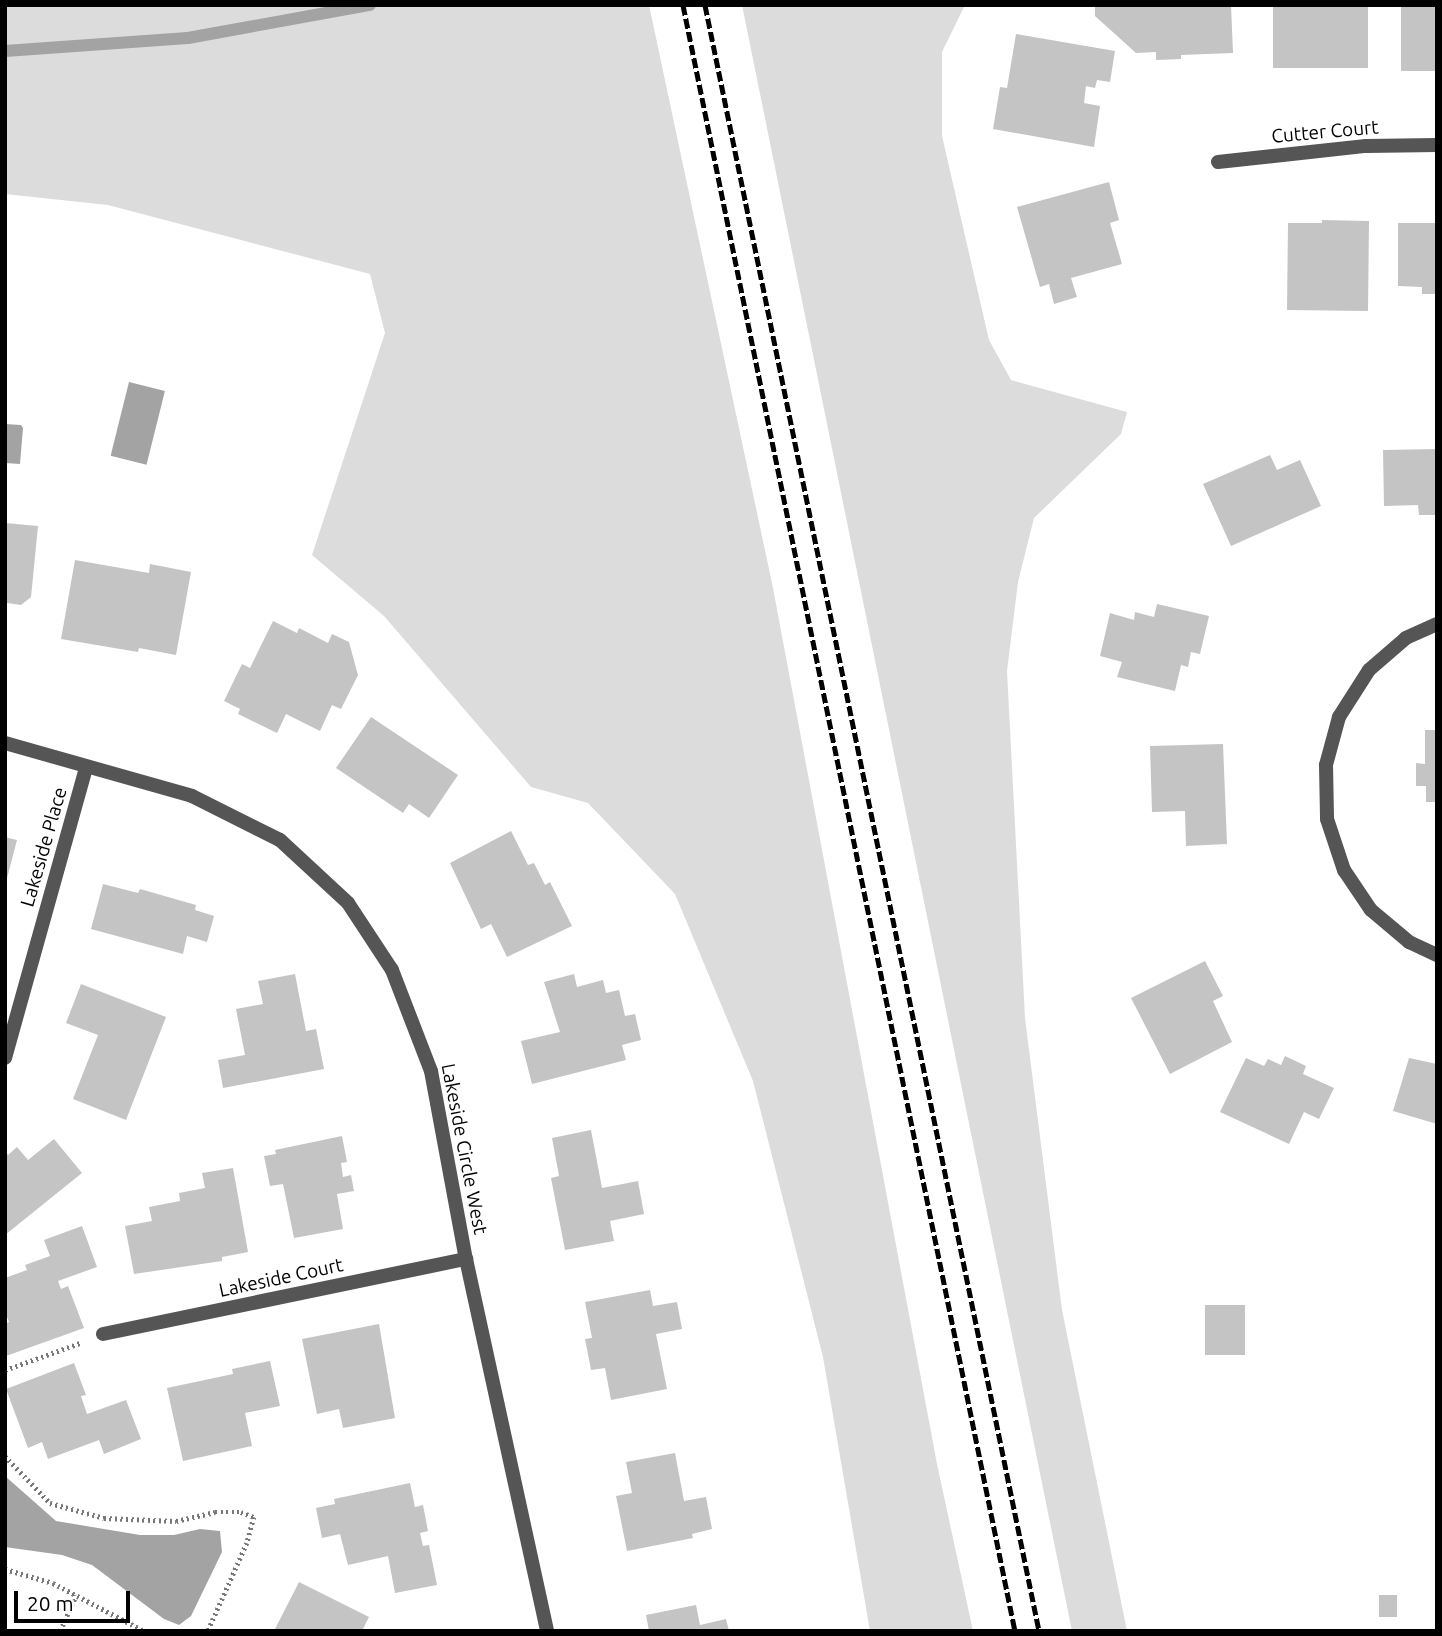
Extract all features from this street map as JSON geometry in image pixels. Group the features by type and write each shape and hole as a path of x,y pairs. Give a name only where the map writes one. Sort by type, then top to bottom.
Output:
{"street":[{"name":"Cutter Court","path":"1218,162 1366,146 1437,145"},
{"path":"1437,624 1406,638 1369,670 1339,717 1326,765 1327,819 1344,870 1371,910 1409,942 1437,955"},
{"name":"Lakeside Circle West","path":"5,743 192,796 280,840 348,902 392,970 431,1071 466,1259 547,1631"},
{"name":"Lakeside Place","path":"5,1058 86,767"},
{"name":"Lakeside Court","path":"103,1334 466,1259"}],"path":[{"path":"5,1370 103,1334"},
{"path":"5,1456 50,1503 104,1518 176,1521 215,1512 240,1511 254,1517 247,1543 208,1631"},
{"path":"5,1569 53,1583 144,1631"},
{"path":"60,1631 76,1595"}],"shaded area":[{"path":"5,5 649,5 773,588 937,1464 973,1631 870,1631 823,1357 753,1081 675,894 588,803 531,787 384,616 312,555 385,333 370,274 108,205 5,194"},
{"path":"742,5 965,5 942,52 942,136 989,340 1011,380 1127,412 1121,434 1034,518 1018,582 1007,671 1025,1018 1062,1310 1127,1631 1072,1631"},
{"path":"129,382 165,391 147,465 111,456"},
{"path":"5,424 21,425 23,428 20,464 5,463"},
{"path":"5,1476 56,1521 140,1535 174,1535 200,1529 220,1531 222,1552 191,1616 179,1625 164,1619 92,1565 62,1555 5,1547"}],"building":[{"path":"1095,5 1231,5 1233,53 1181,55 1181,59 1156,60 1156,52 1136,53 1095,16"},
{"path":"1273,5 1368,5 1368,68 1273,68"},
{"path":"1401,5 1437,5 1437,71 1401,71"},
{"path":"1016,34 1115,51 1110,82 1097,80 1095,88 1086,86 1084,103 1100,106 1094,147 993,129 1000,87 1007,88"},
{"path":"1109,182 1119,220 1110,223 1122,264 1071,278 1077,297 1054,304 1049,284 1040,287 1017,207"},
{"path":"1322,220 1369,221 1368,311 1287,310 1288,223 1322,223"},
{"path":"1398,223 1437,223 1437,294 1422,294 1422,287 1398,286"},
{"path":"1437,449 1437,515 1419,515 1418,505 1384,506 1383,450"},
{"path":"1270,455 1277,470 1300,460 1321,506 1231,546 1203,484"},
{"path":"5,523 38,526 31,597 21,605 7,603 5,600"},
{"path":"75,560 149,573 150,564 191,572 176,655 139,648 138,652 61,639"},
{"path":"1157,604 1209,616 1200,654 1191,652 1188,667 1181,665 1175,691 1117,677 1122,662 1100,656 1110,613 1134,620 1135,612 1154,617"},
{"path":"273,621 297,633 299,628 328,643 332,634 349,642 358,675 341,709 332,705 320,731 286,714 277,733 238,714 240,709 224,701 242,664 250,668"},
{"path":"371,717 458,775 429,818 409,804 403,813 336,768"},
{"path":"1425,730 1437,730 1437,802 1426,802 1426,786 1416,786 1416,763 1425,764"},
{"path":"1223,744 1227,844 1186,846 1185,811 1152,812 1150,746"},
{"path":"511,831 528,865 534,863 545,885 550,882 572,926 507,957 491,924 481,929 450,863"},
{"path":"5,837 17,840 6,882 5,882"},
{"path":"103,884 138,893 140,889 196,905 195,910 214,916 207,942 187,936 183,954 91,929"},
{"path":"1205,961 1223,996 1213,1001 1232,1042 1170,1074 1131,998"},
{"path":"295,974 306,1031 316,1029 324,1069 223,1088 218,1060 245,1055 236,1009 263,1004 258,981"},
{"path":"574,974 577,987 603,980 606,993 619,990 625,1016 635,1014 641,1040 622,1045 626,1060 532,1084 521,1041 560,1032 544,982"},
{"path":"81,984 166,1017 126,1120 73,1099 98,1035 66,1023"},
{"path":"1285,1056 1306,1066 1303,1074 1334,1088 1319,1119 1304,1112 1289,1144 1220,1112 1246,1058 1264,1066 1268,1059 1281,1065"},
{"path":"1409,1058 1437,1064 1437,1124 1393,1111"},
{"path":"591,1130 602,1188 638,1181 644,1214 610,1221 614,1241 565,1250 551,1178 559,1176 552,1138"},
{"path":"342,1136 347,1162 341,1163 343,1177 351,1175 354,1191 337,1194 343,1229 294,1238 283,1184 270,1186 264,1156 276,1154 275,1150"},
{"path":"54,1139 82,1173 5,1235 5,1151 8,1155 17,1147 28,1160"},
{"path":"233,1168 248,1252 222,1257 222,1261 134,1274 125,1226 152,1221 149,1207 180,1201 179,1193 205,1188 202,1173"},
{"path":"82,1226 97,1267 58,1281 61,1289 68,1286 84,1328 6,1356 5,1324 9,1322 5,1312 5,1278 27,1270 25,1265 50,1256 44,1240"},
{"path":"650,1290 653,1306 677,1302 682,1329 656,1334 667,1389 611,1400 605,1368 591,1370 585,1339 592,1338 585,1302"},
{"path":"1205,1305 1245,1305 1245,1355 1205,1355"},
{"path":"379,1324 395,1418 343,1428 339,1409 317,1414 302,1339"},
{"path":"270,1361 280,1406 245,1413 252,1446 183,1461 167,1388 233,1374 232,1369"},
{"path":"74,1363 86,1395 81,1396 87,1414 126,1400 141,1439 104,1454 99,1440 48,1459 42,1442 28,1448 6,1389"},
{"path":"675,1453 684,1501 706,1497 712,1529 692,1534 693,1538 627,1551 616,1496 632,1493 626,1462"},
{"path":"410,1483 415,1507 423,1505 428,1531 420,1533 423,1546 429,1545 437,1585 395,1593 388,1556 348,1565 340,1534 322,1538 316,1508 335,1504 334,1499"},
{"path":"299,1582 369,1617 362,1631 274,1631"},
{"path":"1379,1595 1397,1595 1397,1617 1379,1617"},
{"path":"696,1605 700,1625 726,1619 729,1631 649,1631 646,1615"}],"waterway":[{"path":"5,51 188,38 370,5"}],"railway":[{"path":"683,5 1015,1631"},
{"path":"705,5 1039,1631"}]}
